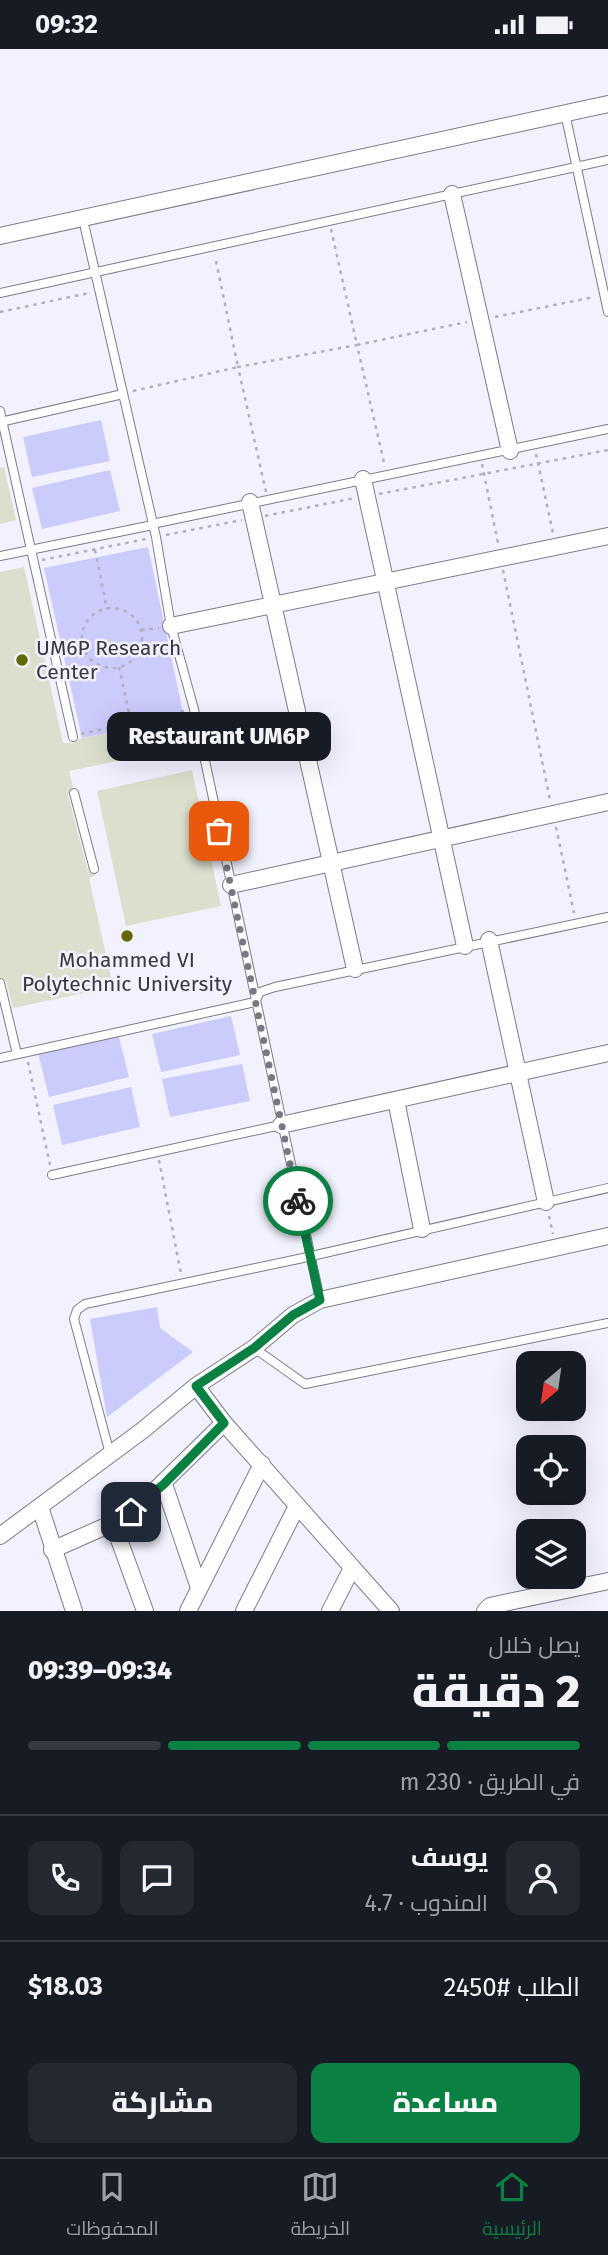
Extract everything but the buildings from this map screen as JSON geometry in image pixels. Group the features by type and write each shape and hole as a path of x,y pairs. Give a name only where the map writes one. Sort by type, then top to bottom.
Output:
{"street":[{"path":"0,244 565,118 608,104"},
{"path":"0,236 565,118 608,113"},
{"path":"452,194 510,451"},
{"path":"363,479 465,946"},
{"path":"250,502 355,969"},
{"path":"171,626 608,536"},
{"path":"230,885 608,801"},
{"path":"489,940 546,1202"},
{"path":"281,1125 608,1053"},
{"path":"396,1100 422,1229"},
{"path":"0,1536 196,1386 254,1348 293,1315 320,1300 608,1236"},
{"path":"196,1386 224,1423 391,1611"},
{"path":"52,1550 113,1523 138,1507 224,1423"},
{"path":"188,1611 262,1464"},
{"path":"164,1484 199,1588"},
{"path":"244,1611 297,1506"},
{"path":"40,1507 74,1611"},
{"path":"113,1523 145,1611"},
{"path":"330,1611 352,1568"},
{"path":"485,1611 490,1606 608,1581"}],"lane":[{"path":"565,118 608,312"},
{"path":"0,293 608,160"},
{"path":"85,227 156,537 171,626 194,709 320,1300"},
{"path":"1,421 123,394"},
{"path":"0,411 36,562 72,737"},
{"path":"0,556 608,429"},
{"path":"74,793 94,869"},
{"path":"255,1002 260,992 275,987 608,917"},
{"path":"0,983 22,1053"},
{"path":"0,1058 255,1002"},
{"path":"52,1175 281,1125"},
{"path":"110,1454 74,1319 77,1310 85,1304 310,1257 608,1188"},
{"path":"254,1348 305,1384 608,1323"}],"path":[{"path":"329,221 386,474"},
{"path":"214,247 268,499"},
{"path":"0,311 99,291"},
{"path":"123,394 238,366 357,345"},
{"path":"535,445 556,546"},
{"path":"480,454 576,923"},
{"path":"36,562 156,537"},
{"path":"95,550 107,609"},
{"path":"107,609 126,611 141,630 140,649 127,663 118,667 99,664 91,659 83,644 86,622 93,615 107,609"},
{"path":"55,649 83,644"},
{"path":"118,667 131,722"},
{"path":"72,737 194,709"},
{"path":"22,1053 52,1175"},
{"path":"158,1151 183,1284"},
{"path":"546,1202 555,1248"}],"shaded area":[{"path":"101,420 110,461 32,477 23,437"},
{"path":"110,470 120,511 42,529 32,488"},
{"path":"148,547 184,717 82,738 44,568"},
{"path":"231,1016 240,1055 161,1072 152,1034"},
{"path":"118,1033 129,1077 49,1097 38,1053"},
{"path":"242,1064 250,1101 170,1117 162,1079"},
{"path":"131,1087 140,1127 62,1145 53,1105"},
{"path":"157,1307 160,1328 193,1352 107,1417 90,1319"}],"way so far":[{"path":"219,831 298,1201"}],"place":[{"name":"UM6P Research Center","path":"22,660"},
{"name":"Restaurant UM6P","path":"219,831"},
{"name":"Mohammed VI Polytechnic University","path":"127,936"}],"route":[{"path":"131,1512 164,1484 224,1423 196,1386 254,1348 293,1315 320,1300 298,1201"}]}
